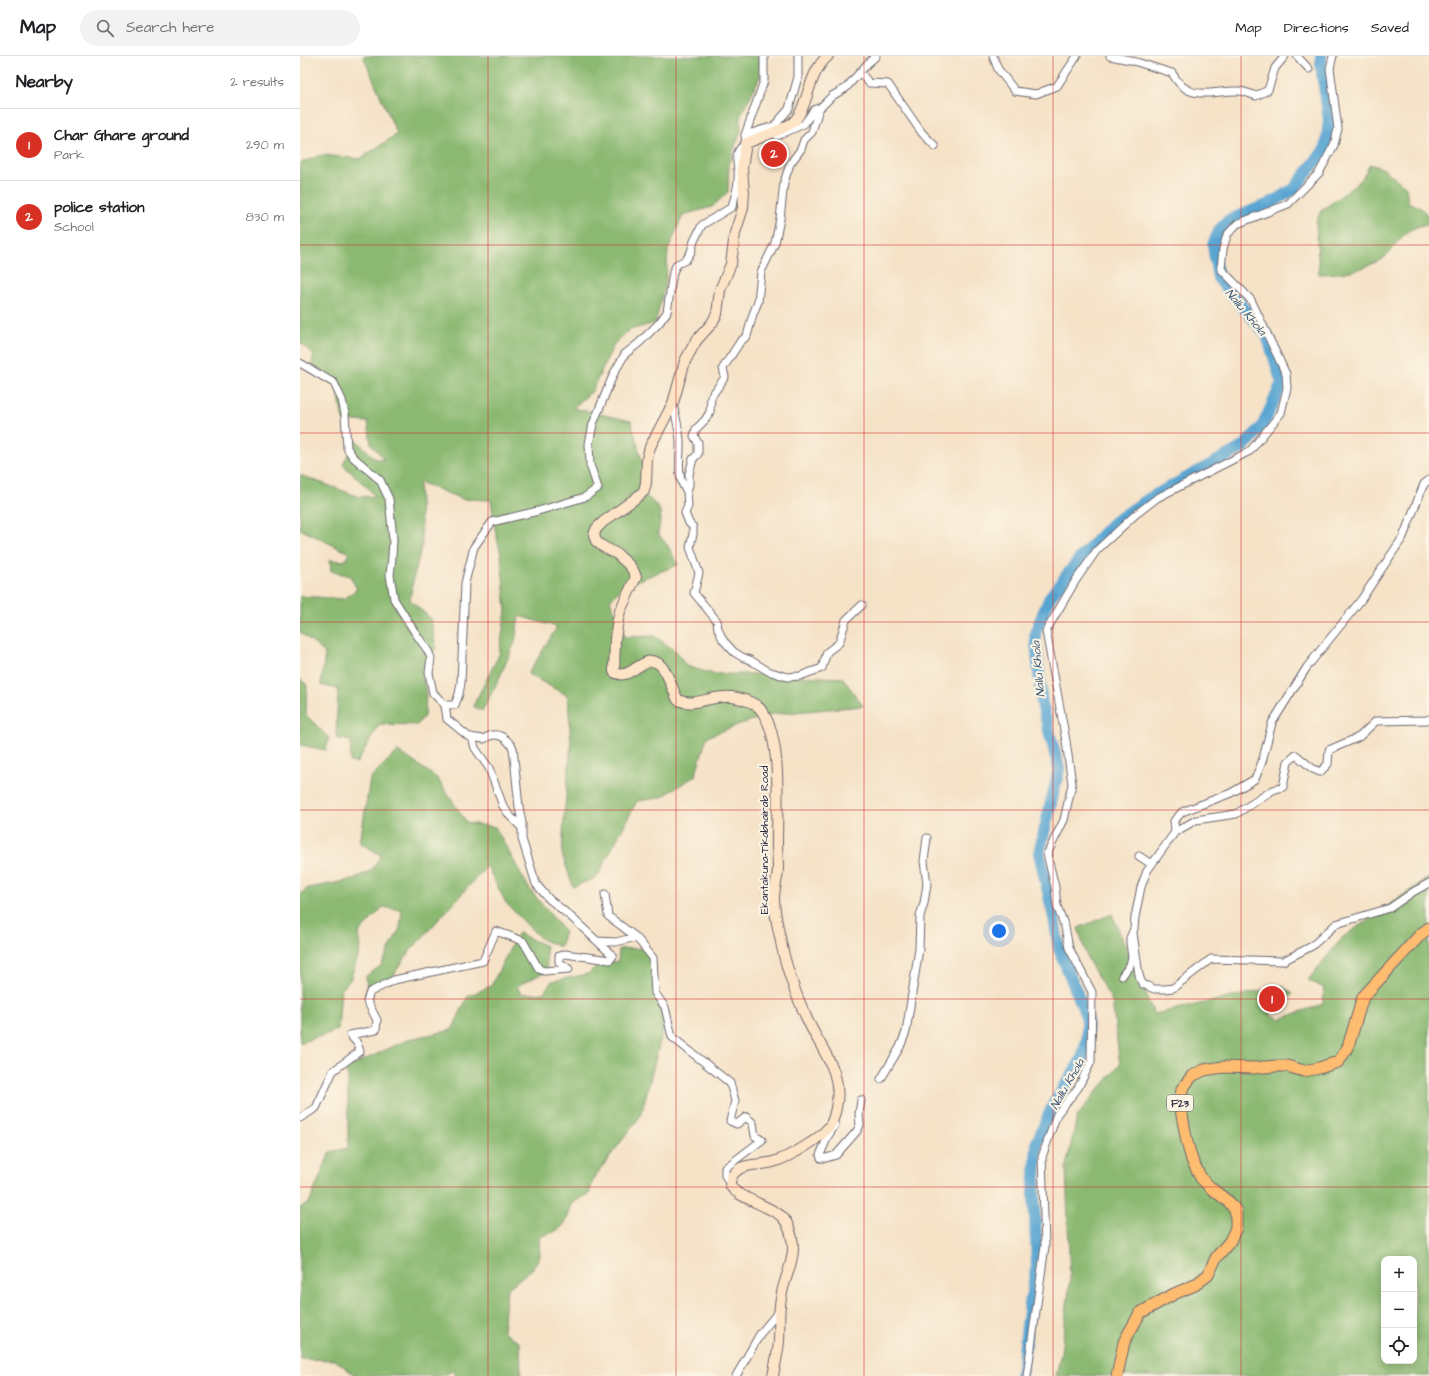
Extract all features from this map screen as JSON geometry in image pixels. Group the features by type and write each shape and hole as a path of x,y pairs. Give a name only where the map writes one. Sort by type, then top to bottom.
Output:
{"main road":[{"path":"745,139 766,135 792,123 800,112 816,69 821,61 828,56"},
{"name":"Ekantakuna-Tikabhairab Road","path":"730,1184 733,1175 738,1169 772,1162 786,1157 822,1134 830,1125 837,1103 837,1080 828,1058 815,1036 801,1006 783,958 774,898 778,869 777,776 772,734 767,720 762,711 756,705 734,697 724,697 689,703 678,700 664,667 658,663 651,661 632,671 621,674 614,672 616,630 619,616 636,577 630,566 617,554 596,541 594,535 596,529 603,522 636,498 644,490 646,483 647,459 650,447 672,403 685,361 690,350 703,331 712,323 717,314 720,290 732,264 735,233 743,208 744,193 742,168 745,139"},
{"name":"F23","path":"1117,1376 1124,1342 1140,1313 1174,1294 1195,1285 1208,1275 1216,1258 1230,1241 1236,1228 1236,1211 1229,1202 1201,1178 1192,1160 1180,1104 1182,1089 1192,1076 1204,1070 1223,1067 1253,1068 1282,1066 1304,1070 1319,1068 1338,1062 1348,1047 1363,997 1421,934 1429,928"},
{"path":"730,1184 736,1192 764,1205 780,1215 789,1228 793,1242 793,1258 781,1296 774,1376"}],"street":[{"path":"300,363 334,383 342,400 345,414 347,448 353,457 380,480 389,499 393,539 390,575 394,599 431,658 429,673 433,693 446,705 455,705 459,694 464,636 463,605 465,583 474,547 492,522 538,512 585,497 598,488 590,465 589,444 593,424 614,373 625,354 640,343 667,312 672,272 677,264 686,260 702,226 732,207 738,179 736,159 739,148 745,139 764,81 764,56"},
{"path":"745,139 774,126 789,108 798,78 798,56"},
{"path":"862,605 846,620 839,643 827,652 822,668 800,676 787,677 768,671 734,652 723,640 717,622 694,593 699,573 690,547 693,527 689,523 685,513 688,506 687,491 691,466 693,459 698,454 698,443 694,436 696,429 705,420 710,412 711,397 725,378 723,368 740,342 747,336 758,302 761,272 774,243 780,219 784,182 790,164 801,149 804,140 812,132 819,110 832,96 846,88 876,56"},
{"path":"993,56 998,69 1015,91 1036,94 1057,86 1077,56"},
{"path":"1110,56 1130,60 1172,73 1176,82 1190,92 1207,94 1239,91 1256,96 1268,90 1279,56"},
{"path":"1275,68 1285,56"},
{"path":"1296,56 1309,69"},
{"path":"1027,1376 1045,1246 1042,1157 1057,1114 1078,1088 1091,1062 1092,992 1069,948 1065,926 1057,906 1047,854 1064,820 1072,784 1066,741 1046,631 1076,580 1093,556 1134,515 1157,498 1250,451 1281,413 1287,388 1286,374 1251,300 1221,269 1223,249 1227,235 1237,224 1288,204 1319,173 1334,145 1338,129 1330,68 1333,56"},
{"path":"860,72 869,83 888,84 922,133 935,146"},
{"path":"766,135 776,137 804,124 814,110 818,108 819,110"},
{"path":"672,403 680,438 680,480 683,487 687,491"},
{"path":"1175,832 1174,821 1182,812 1231,792 1255,778 1262,762 1272,724 1307,667 1361,600 1403,537 1424,484 1429,480"},
{"path":"300,1118 316,1108 333,1070 360,1051 357,1043 350,1035 376,1030 378,1020 366,1001 370,992 394,980 483,961 496,931 523,941 539,969 544,971 569,969 559,962 559,956 565,954 610,960 613,956 570,916 549,899 536,884 523,846 522,823 513,748 508,740 500,735 488,736 484,739 469,738 447,719 446,705"},
{"path":"1429,719 1376,720 1359,737 1329,750 1328,764 1320,772 1313,769 1296,755 1288,762 1283,787 1273,790 1236,814 1196,820 1175,832 1147,871 1141,887 1133,933 1141,981 1143,984 1154,989 1173,988 1211,959 1283,962 1312,946 1336,924 1390,908 1429,883"},
{"path":"472,738 475,748 489,768 503,806 521,827"},
{"path":"881,1079 897,1052 906,1032 919,949 920,916 924,904 927,884 924,861 928,838"},
{"path":"1139,856 1152,864"},
{"path":"605,894 608,916 636,937 653,958 655,992 665,1007 672,1038 730,1083 735,1101 730,1121 737,1124 746,1117 753,1123 755,1136 762,1140 725,1168 724,1175 730,1184"},
{"path":"1122,976 1130,965 1132,957 1130,938 1133,933"},
{"path":"597,941 616,942 636,937"},
{"path":"835,1112 835,1126 828,1136 820,1155 821,1158 836,1155 857,1131 860,1125 859,1114 861,1100"},
{"path":"736,1376 760,1334 779,1312"}],"green space":[{"path":"363,56 760,56 761,75 740,117 741,131 729,162 728,192 712,207 683,215 668,250 666,281 655,323 629,330 614,344 592,391 573,408 631,421 643,465 642,493 654,503 659,510 660,519 658,534 668,546 678,565 625,585 610,600 625,637 654,636 677,652 686,666 713,674 753,674 843,678 863,706 773,714 740,724 707,737 695,776 660,798 637,801 597,877 573,887 562,854 571,745 568,696 528,674 557,627 519,616 515,642 498,681 482,711 473,706 499,655 506,611 501,555 495,529 491,500 462,499 419,482 422,545 414,576 410,600 431,619 436,648 421,670 426,692 425,715 417,725 379,724 357,763 350,762 351,741 336,738 338,689 321,685 325,653 300,632 300,596 344,599 357,589 350,576 331,571 330,560 345,561 349,553 300,529 300,475 360,497 375,496 343,465 355,439 376,459 384,459 371,444 368,422 343,420 336,381 310,371 314,355 300,342 300,163 321,155 360,159 397,134"},
{"path":"1370,164 1384,169 1406,187 1408,202 1421,208 1429,217 1429,224 1413,228 1398,241 1386,256 1371,265 1345,272 1319,274 1316,222 1321,211 1362,179"},
{"path":"300,679 307,685 306,715 329,738 326,750 300,745"},
{"path":"398,751 437,778 467,823 495,827 530,890 565,932 560,947 541,939 506,903 487,866 410,951 392,977 367,991 366,976 381,966 400,928 402,910 383,907 359,933 361,948 350,980 341,990 338,1030 300,1043 300,894 308,888 351,880 372,870 381,855 360,843 370,778"},
{"path":"1429,877 1429,1376 1056,1376 1061,1353 1070,1282 1066,1167 1077,1117 1091,1098 1120,1065 1112,1001 1088,960 1078,928 1112,914 1154,1014 1282,986 1293,994 1269,1014 1280,1019 1323,1004 1324,988 1308,980 1343,937"},
{"path":"518,933 546,946 547,971 517,986 521,994 543,993 552,981 588,974 601,962 618,962 619,949 648,948 664,1026 641,1115 594,1178 589,1194 572,1203 568,1217 562,1226 553,1232 539,1237 540,1256 533,1268 507,1289 503,1331 520,1343 521,1373 495,1376 456,1376 453,1371 441,1376 358,1376 335,1360 300,1359 300,1208 309,1203 330,1152 348,1148 348,1077 346,1073 349,1067 409,1039 452,1030 468,996 491,986"}],"waterway":[{"name":"Nallu Khola","path":"1021,1376 1030,1303 1037,1266 1034,1193 1037,1142 1054,1103 1082,1059 1087,1040 1087,1018 1059,949 1054,918 1039,853 1059,769 1042,704 1035,633 1050,597 1081,557 1113,523 1150,498 1243,447 1262,427 1282,383 1267,335 1218,278 1213,245 1220,229 1229,220 1269,204 1294,189 1326,148 1329,120 1321,66 1321,56"}],"place":[{"name":"police station","path":"774,154"},
{"name":"Char Ghare ground","path":"1272,999"}]}
